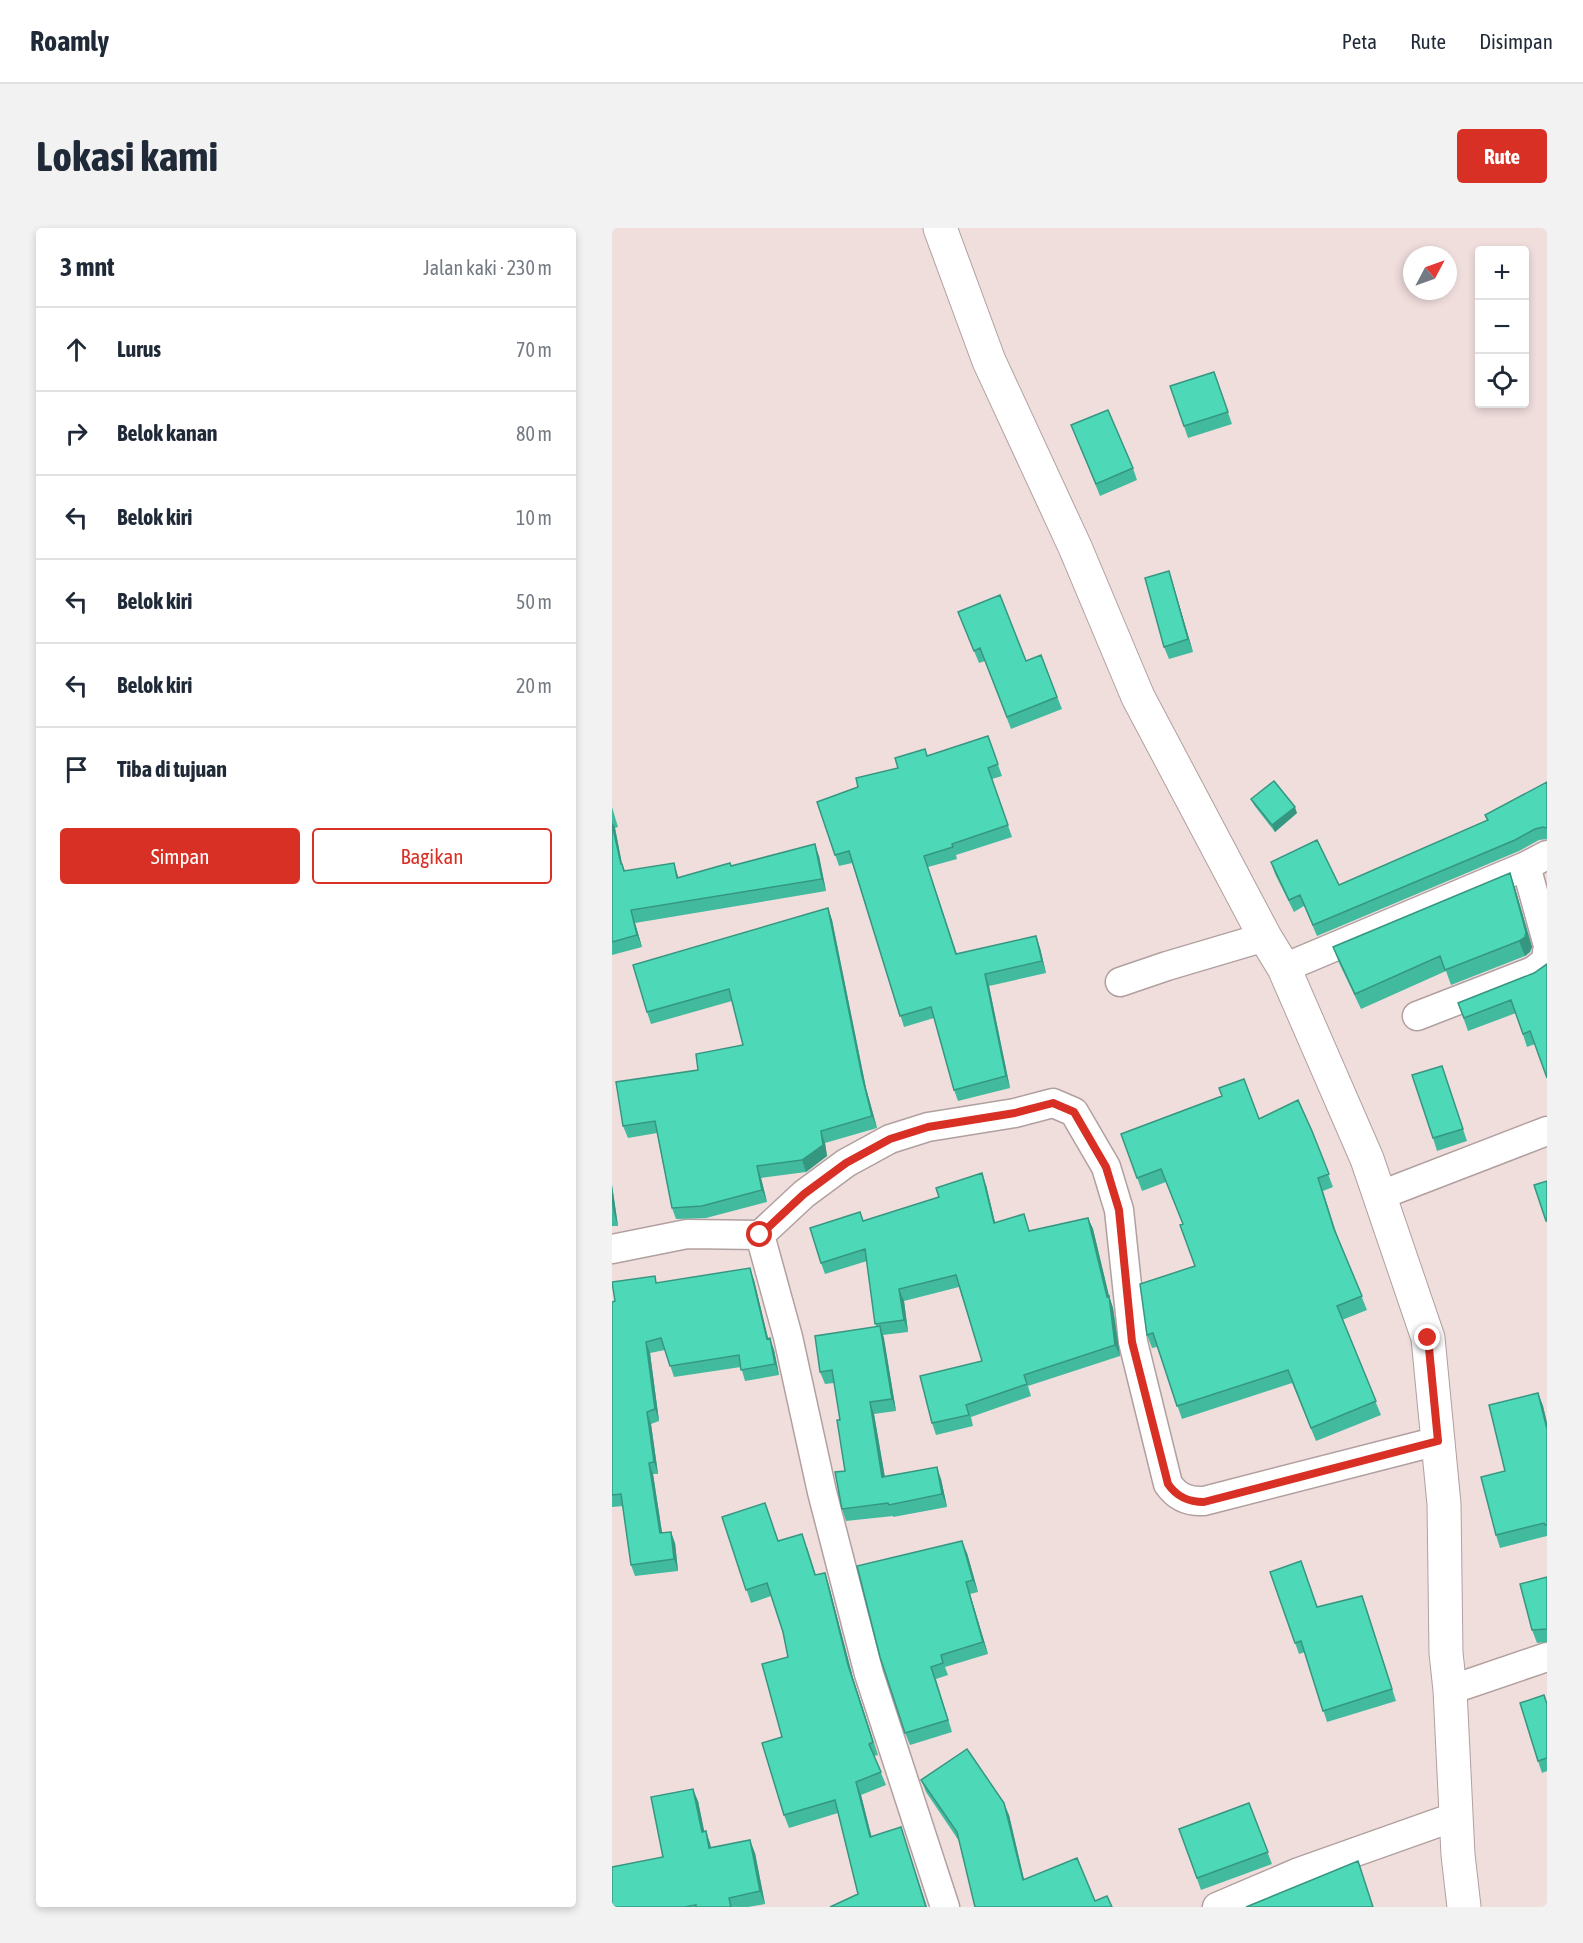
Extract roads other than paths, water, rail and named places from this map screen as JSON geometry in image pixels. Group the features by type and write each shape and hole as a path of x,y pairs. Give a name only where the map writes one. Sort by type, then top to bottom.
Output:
{"main road":[{"path":"940,228 989,361 1075,547 1138,697 1265,937 1284,968 1367,1159 1428,1338 1444,1504 1446,1653 1458,1855 1464,1907"}],"street":[{"path":"1284,968 1537,860 1547,942"},
{"path":"1120,982 1265,937"},
{"path":"1417,1016 1533,972 1546,961 1547,952"},
{"path":"612,1249 687,1234 760,1235 804,1194 846,1163 890,1139 928,1127 1015,1113 1053,1103 1074,1112 1106,1167 1119,1210 1132,1342 1168,1484 1174,1494 1194,1502 1204,1502 1438,1441"},
{"path":"1381,1195 1547,1131"},
{"path":"760,1235 788,1337 822,1492 869,1674 945,1907"},
{"path":"1450,1690 1547,1657"},
{"path":"1217,1907 1299,1872 1457,1816"}]}
